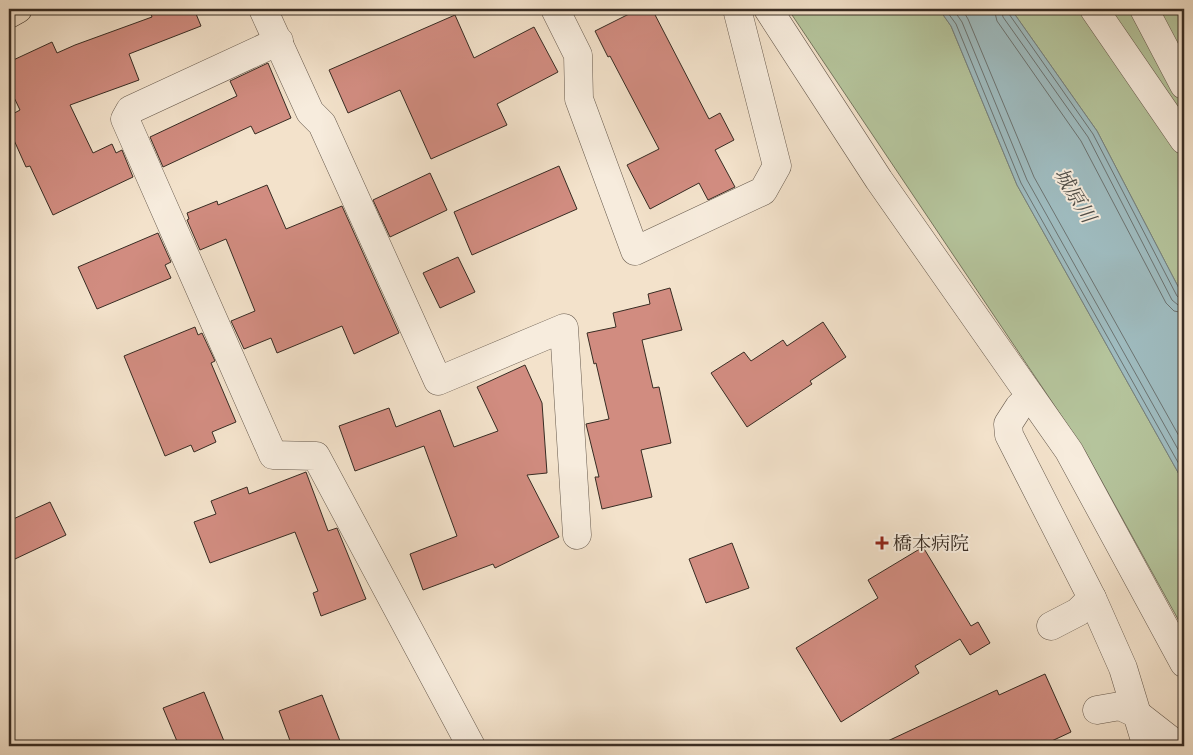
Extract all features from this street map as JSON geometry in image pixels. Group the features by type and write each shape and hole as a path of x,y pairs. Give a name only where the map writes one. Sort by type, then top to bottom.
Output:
{"main road":[{"path":"9,14 18,9"}],"street":[{"path":"263,9 310,112 322,124 438,381 564,328 577,535"},
{"path":"555,9 578,55 579,99 635,251 763,191 777,166 737,9"},
{"path":"768,9 879,180 1069,451 1184,663"},
{"path":"1094,9 1184,140"},
{"path":"1144,9 1184,85"},
{"path":"279,41 130,110 125,119 273,455 316,456 471,746"},
{"path":"1030,396 1019,407 1008,424 1009,435 1092,598 1123,668 1144,737 1149,746"},
{"path":"1051,626 1078,612 1092,598"},
{"path":"1098,710 1120,706 1137,714 1178,746"}],"green space":[{"path":"788,9 939,9 951,26 1017,185 1184,483 1184,630 1085,451"},
{"path":"1011,9 1182,9 1184,13 1184,298 1097,131"}],"water":[{"name":"城原川","path":"939,9 1011,9 1097,131 1184,298 1184,483 1017,185 951,26"}],"building":[{"path":"149,9 194,9 201,26 129,54 139,80 70,105 93,153 112,144 116,153 122,150 133,177 53,215 30,166 26,167 9,129 9,116 20,110 9,87 9,62 52,42 57,53 152,17"},
{"path":"639,9 652,9 709,119 720,113 734,140 715,150 735,187 708,200 699,183 650,209 627,165 659,149 595,31"},
{"path":"455,15 474,58 534,27 558,72 497,104 507,125 431,159 400,90 348,113 329,70"},
{"path":"268,63 291,118 255,134 251,126 163,167 150,137 237,96 230,81"},
{"path":"559,166 577,209 472,255 454,212"},
{"path":"430,173 447,210 390,237 373,200"},
{"path":"267,185 286,229 342,206 399,333 354,354 342,326 277,353 271,338 244,349 231,321 255,311 226,239 200,250 187,220 189,219 187,213 217,201 218,205"},
{"path":"158,233 171,262 165,265 171,278 97,309 78,267"},
{"path":"458,257 475,292 440,308 423,273"},
{"path":"670,288 682,330 642,340 653,388 659,387 671,443 641,450 652,497 602,509 595,477 599,477 586,424 609,419 587,333 616,327 613,313 650,304 648,294"},
{"path":"823,322 846,357 810,381 812,384 747,427 711,373 744,352 751,361 783,340 787,346"},
{"path":"195,327 198,335 202,333 215,361 211,363 236,422 212,432 216,442 194,452 191,445 165,456 124,356"},
{"path":"525,365 542,403 547,473 527,475 559,537 495,568 493,564 423,590 410,554 457,536 424,446 355,471 339,426 389,408 396,427 440,410 454,447 498,431 477,387"},
{"path":"306,472 328,531 337,528 366,599 321,616 313,593 318,591 295,532 210,563 194,522 216,514 211,501 247,487 249,494"},
{"path":"50,502 66,535 15,559 9,544 9,521"},
{"path":"732,543 749,588 706,603 689,559"},
{"path":"923,547 971,626 978,622 990,643 970,655 960,639 915,666 919,673 841,722 796,648 878,598 868,580"},
{"path":"1045,674 1071,732 1041,746 877,746 997,690 999,695"},
{"path":"204,692 226,746 179,746 163,708"},
{"path":"322,695 342,746 292,746 279,711"}],"place":[{"name":"橋本病院","path":"882,543"}]}
